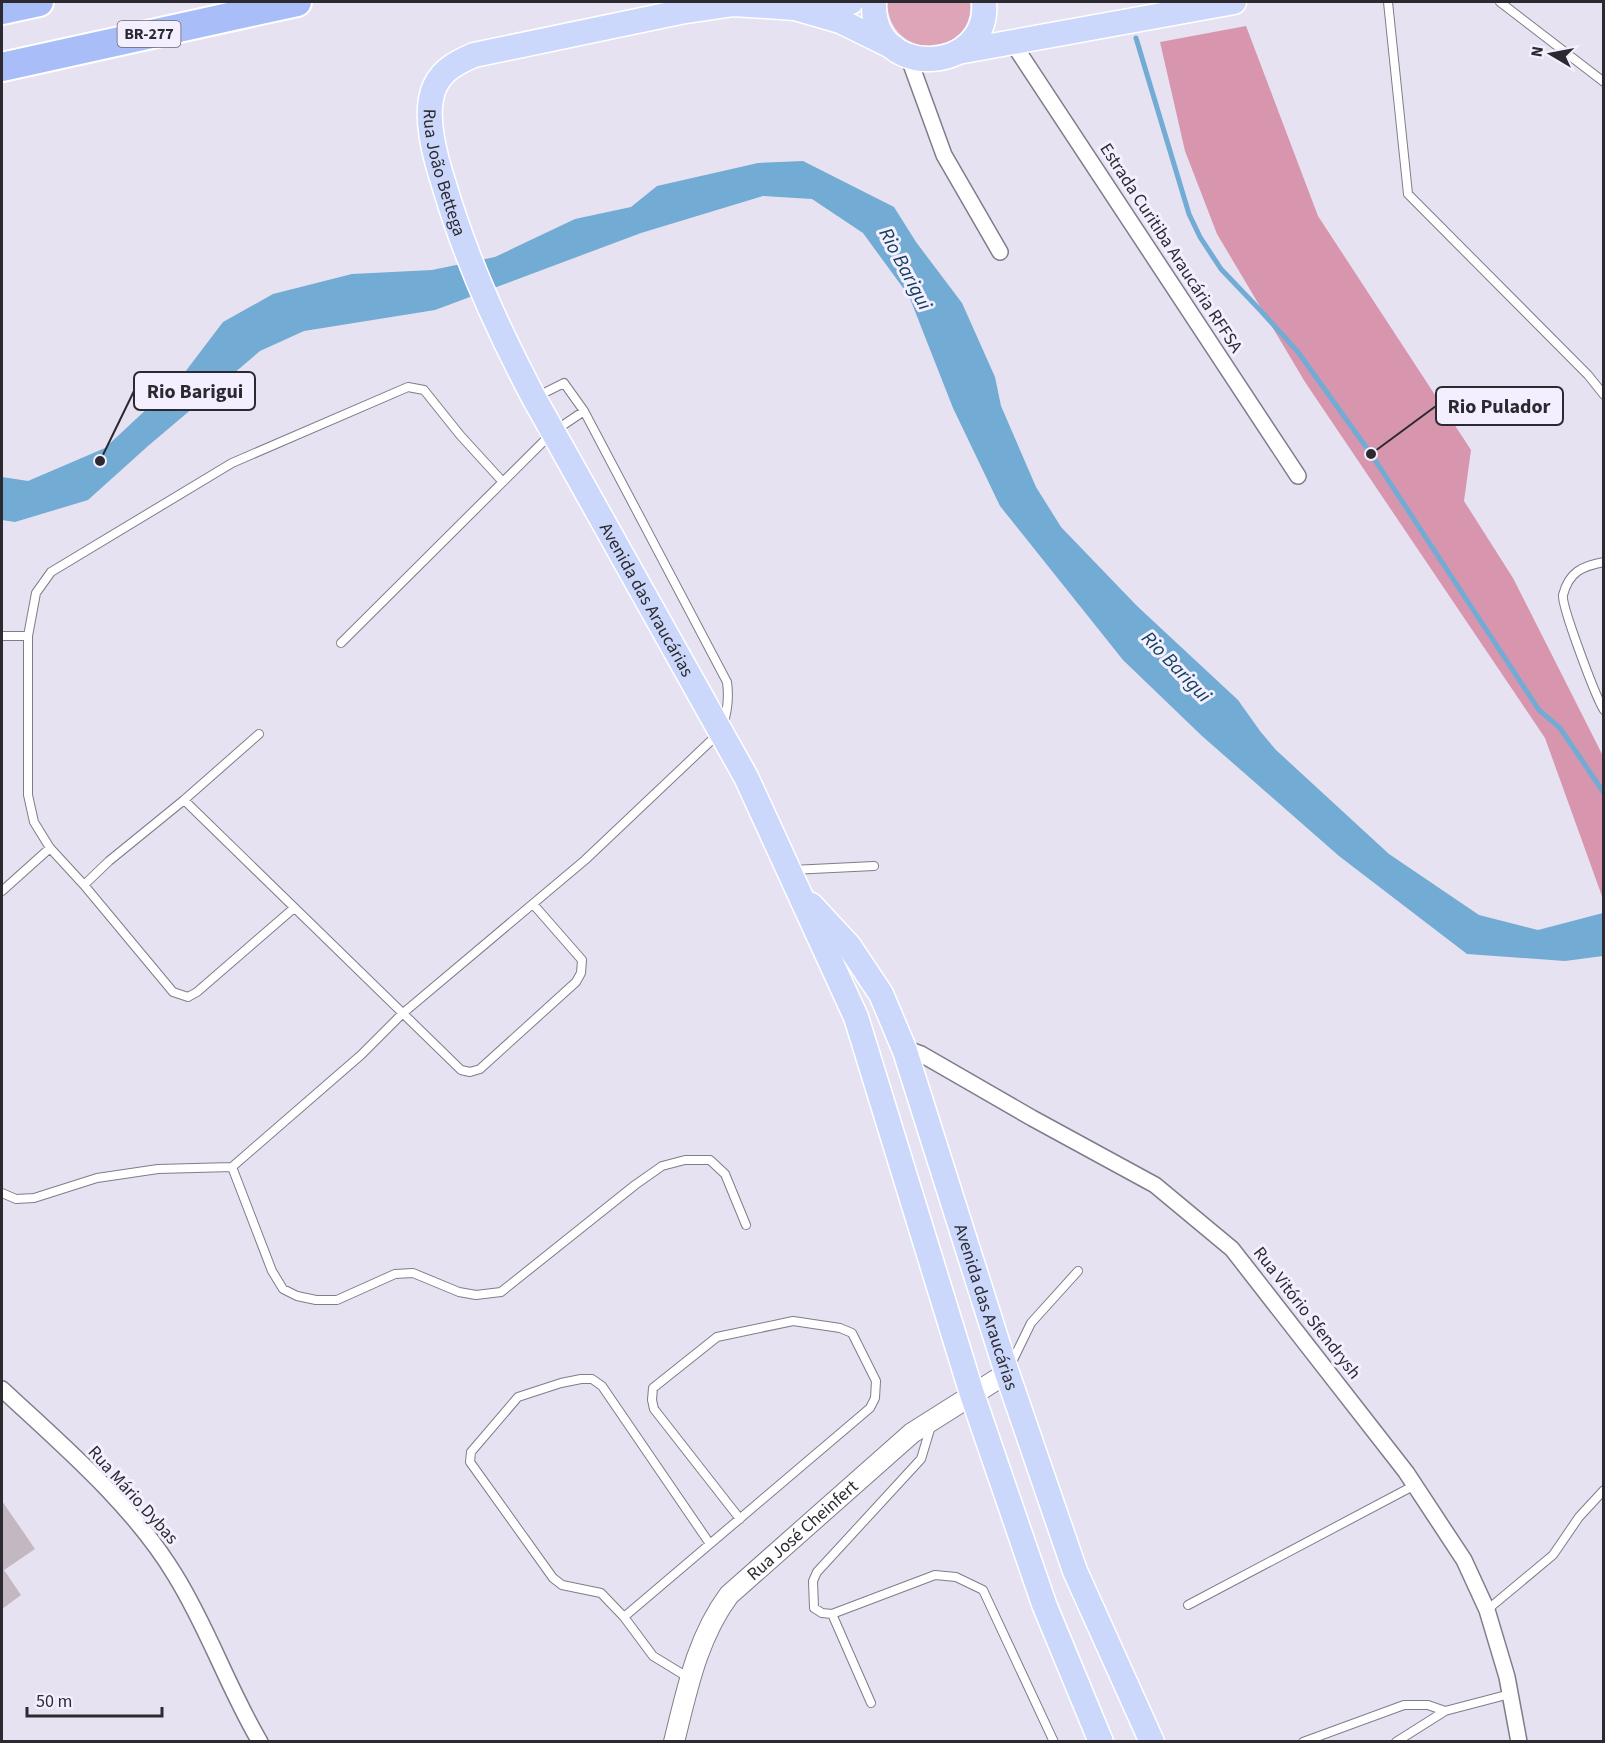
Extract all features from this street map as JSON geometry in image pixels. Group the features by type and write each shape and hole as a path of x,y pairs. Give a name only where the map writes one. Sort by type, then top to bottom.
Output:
{"highway":[{"path":"2,10 39,2"},
{"name":"BR-277","path":"2,67 297,2"}],"main road":[{"path":"795,8 851,2"},
{"path":"874,2 876,20 882,34 900,51"},
{"path":"958,52 972,40 981,25 984,2"},
{"path":"795,8 850,26 900,51 925,60 942,59 958,52 1234,2"},
{"name":"Rua João Bettega","path":"491,313 466,256 432,139 431,113 435,87 443,73 456,63 474,55 712,7 759,4 795,8"},
{"name":"Avenida das Araucárias","path":"491,313 534,398 722,730 746,777 856,1017 972,1394 1044,1604 1101,1742"},
{"name":"Avenida das Araucárias","path":"792,880 849,946 881,994 905,1051 1006,1373 1075,1571 1152,1742"},
{"path":"856,1017 873,1032 905,1051"}],"street":[{"name":"Estrada Curitiba Araucária RFFSA","path":"1012,42 1298,476"},
{"path":"900,51 944,155 1000,252"},
{"name":"Rua Vitório Sfendrysh","path":"905,1051 910,1050 921,1054 1155,1185 1232,1249 1337,1381 1415,1485 1464,1560 1486,1610 1510,1694 1518,1742"},
{"name":"Rua José Cheinfert","path":"674,1742 704,1636 716,1612 729,1594 894,1448 933,1418 1006,1373"},
{"name":"Rua Mário Dybas","path":"2,1389 86,1469 152,1541 196,1612 260,1742"}],"lane":[{"path":"1388,2 1408,194 1588,375 1604,395"},
{"path":"1500,2 1604,82"},
{"path":"2,1193 16,1199 34,1198 97,1178 158,1168 232,1167 361,1055 402,1014 585,860 722,730 728,711 727,681 584,411 564,383 534,398"},
{"path":"294,909 197,992 188,997 173,992 84,885 50,848 34,822 28,795 28,636 36,593 51,572 232,463 408,387 424,390 460,435 502,481"},
{"path":"341,643 553,432 584,411"},
{"path":"1604,562 1584,567 1570,576 1562,598 1594,693 1604,710"},
{"path":"2,636 28,636"},
{"path":"84,885 109,861 184,800 259,734"},
{"path":"184,800 461,1070 470,1072 480,1069 576,982 581,973 582,960 533,904"},
{"path":"2,891 50,848"},
{"path":"792,880 874,866"},
{"path":"232,1167 272,1271 283,1289 297,1296 316,1300 337,1300 395,1274 413,1273 459,1292 476,1295 501,1292 635,1185 662,1166 685,1160 710,1160 725,1174 746,1226"},
{"path":"1006,1373 1031,1323 1078,1271"},
{"path":"624,1617 740,1519 870,1408 875,1398 876,1381 852,1333 840,1328 793,1321 717,1338 653,1388 654,1409 740,1519"},
{"path":"691,1678 653,1656 624,1617 601,1593 562,1585 553,1578 470,1462 471,1452 518,1397 561,1383 592,1379 602,1386 710,1544"},
{"path":"933,1418 921,1460 817,1572 813,1581 814,1608 822,1613 832,1614 935,1575 956,1578 982,1590 1054,1742"},
{"path":"1188,1605 1415,1485"},
{"path":"1486,1610 1553,1555 1580,1517 1604,1490"},
{"path":"832,1614 871,1703"},
{"path":"1396,1742 1445,1711 1510,1694"},
{"path":"1303,1742 1404,1705 1428,1705 1445,1711"}],"shaded area":[{"path":"887,2 970,2 968,20 960,34 947,42 932,46 916,44 902,36 892,22"},
{"path":"1246,26 1318,216 1471,450 1464,501 1513,578 1603,756 1603,899 1545,738 1305,382 1217,234 1185,151 1160,42"}],"water":[{"path":"803,161 894,207 916,242 962,303 995,377 1001,406 1036,487 1061,527 1137,606 1238,700 1276,750 1389,854 1479,915 1538,930 1603,913 1603,956 1565,961 1467,954 1339,856 1202,736 1123,660 1000,506 953,408 909,296 863,233 812,199 763,196 641,233 435,310 304,331 260,351 88,500 15,522 2,520 2,477 28,481 105,448 182,376 223,322 273,294 352,274 432,270 495,257 575,219 631,207 657,186 758,163"}],"building":[{"path":"2,1501 35,1549 4,1570 21,1595 2,1609"}],"waterway":[{"path":"1136,38 1189,214 1200,237 1221,269 1298,352 1371,454 1539,710 1560,728 1604,793"}],"place":[{"name":"Rio Pulador","path":"1371,454"},
{"name":"Rio Barigui","path":"100,461"}]}
